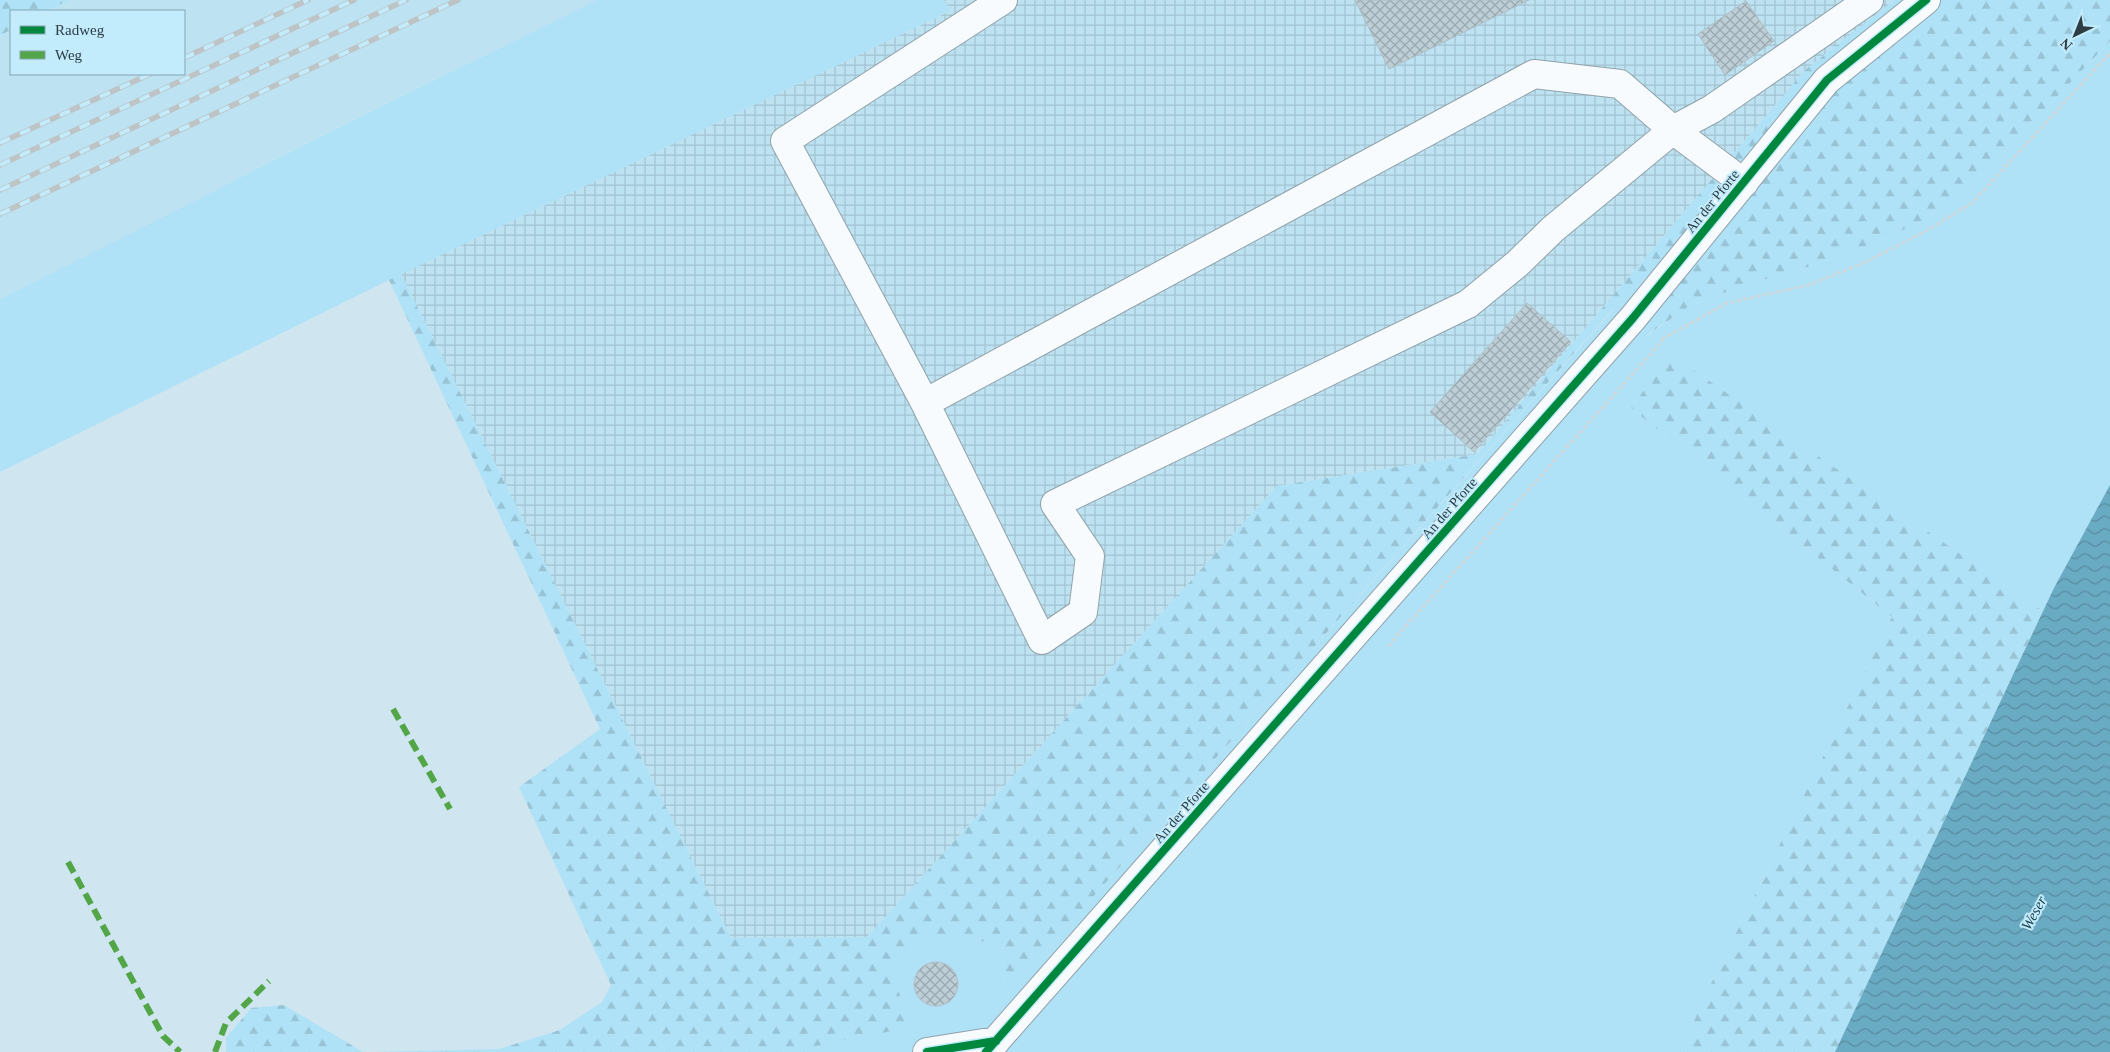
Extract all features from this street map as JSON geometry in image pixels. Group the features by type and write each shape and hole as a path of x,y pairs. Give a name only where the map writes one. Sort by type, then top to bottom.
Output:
{"street":[{"path":"1003,0 785,141 924,402 1042,640 1083,612 1090,556 1055,504 1468,304 1517,264 1553,229 1673,130 1712,109 1869,0"},
{"name":"An der Pforte","path":"927,1052 991,1047 1633,318 1828,80 1926,0"},
{"path":"924,402 1534,74 1620,84 1673,130 1744,183"}],"path":[{"path":"1633,318 1663,340 1727,303 1809,285 1866,262 1926,231 1972,203 2110,53"}],"shaded area":[{"path":"69,0 596,0 343,125 0,299 0,35 10,30 10,75 185,75 185,10 49,10"},
{"path":"944,0 1895,0 1805,70 1478,454 1277,486 867,937 731,938 401,274 950,11"}],"green space":[{"path":"0,0 69,0 49,10 10,10 10,30 0,35"},
{"path":"596,0 944,0 950,11 389,280 0,472 0,299"},
{"path":"1895,0 2110,0 2110,41 1963,195 1922,221 1879,241 1794,272 1746,284 1688,307 1647,335 1613,309 1017,983 1005,986 1002,943 921,937 891,972 912,1027 811,1047 810,1052 370,1052 499,1049 560,1030 602,1002 611,985 519,787 600,729 389,280 401,274 731,938 867,937 1277,486 1478,454 1805,70"},
{"path":"2110,41 2110,485 2043,611 1670,355 1631,408 1892,617 1700,1006 1682,1052 810,1052 811,1047 891,972 921,937 1002,943 1005,986 1017,983 1614,309 1648,335 1688,307 1746,284 1794,272 1879,241 1922,221 1963,195"},
{"path":"1670,354 2043,611 1835,1052 1682,1052 1700,1006 1892,617 1631,408"},
{"path":"284,1005 363,1052 226,1052 226,1038 251,1008"}],"water":[{"name":"Weser","path":"2110,485 2110,1052 1835,1052 2054,588"}],"building":[{"path":"1355,0 1529,0 1389,69"},
{"path":"1746,1 1774,41 1725,75 1698,34"},
{"path":"1527,303 1571,342 1474,452 1430,412"},
{"path":"932,962 940,962 952,968 958,984 952,1000 940,1006 932,1006 920,1000 914,988 914,980 920,968"}],"railway":[{"path":"185,58 308,0"},
{"path":"0,165 354,0"},
{"path":"0,190 406,0"},
{"path":"0,214 458,0"},
{"path":"0,143 148,75"}],"marked path":[{"path":"393,709 450,809"},
{"path":"68,862 163,1036 180,1052"},
{"path":"215,1052 226,1023 269,981"}],"cycle path":[{"path":"986,1052 1633,318 1827,80 1926,0"},
{"path":"927,1052 996,1041"}]}
